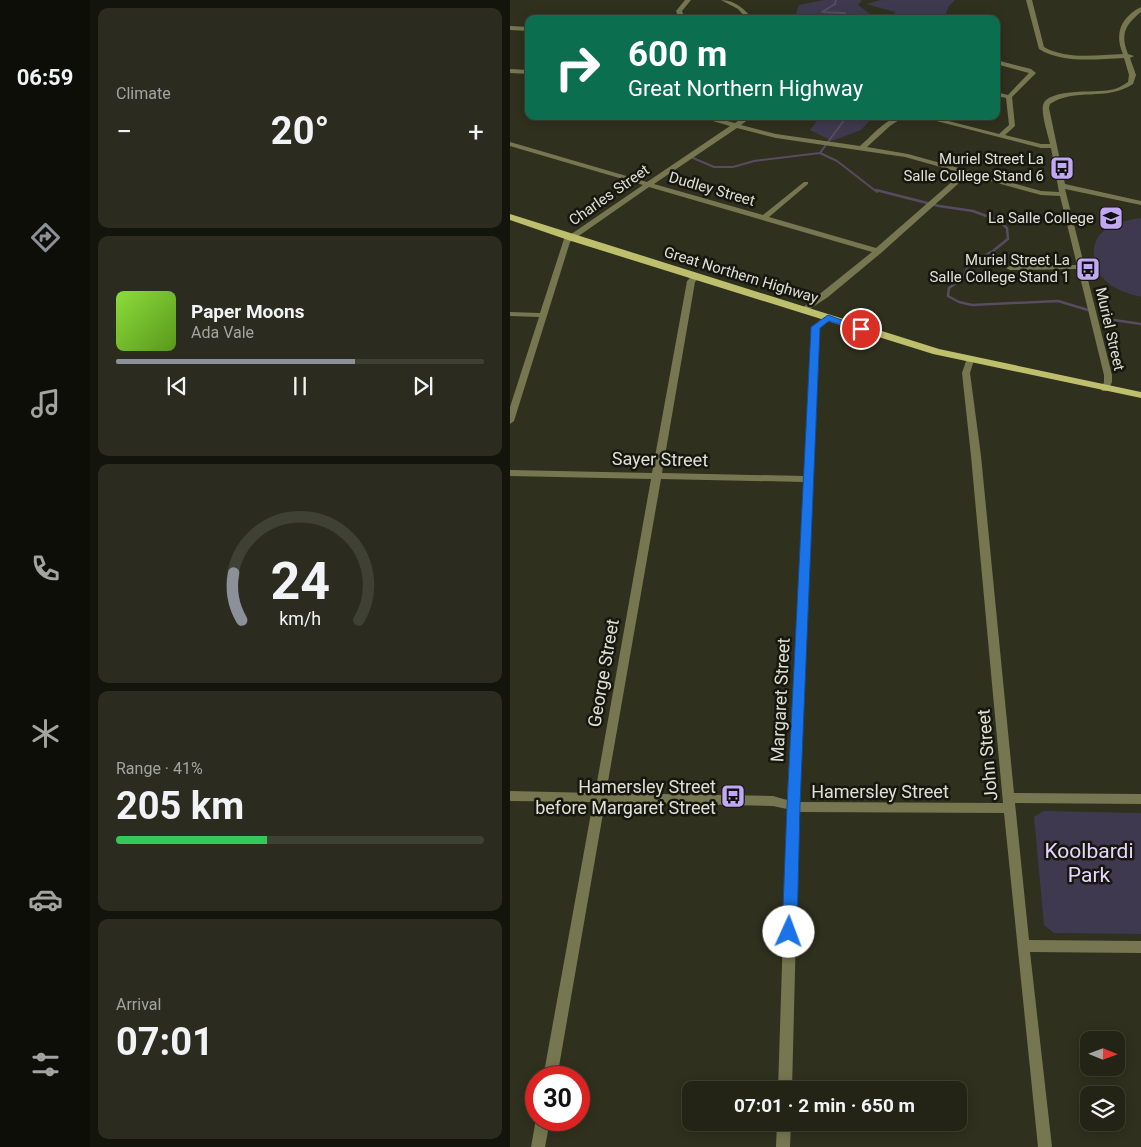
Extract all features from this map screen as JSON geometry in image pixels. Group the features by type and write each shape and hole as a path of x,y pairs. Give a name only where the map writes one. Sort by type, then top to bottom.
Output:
{"main road":[{"name":"Great Northern Highway","path":"510,217 571,238 936,352 1105,389 1141,395"}],"street":[{"path":"680,15 679,11 688,0"},
{"path":"724,0 740,8 746,15"},
{"path":"1029,0 1041,48 1049,53 1061,55 1130,56 1123,27 1130,16 1141,9"},
{"path":"510,28 525,29"},
{"name":"Muriel Street","path":"1105,389 1108,375 1064,194 1046,108 1050,100 1068,95 1106,92 1122,88 1131,83 1137,69 1130,56"},
{"path":"1000,63 1029,70 1033,73 1009,97"},
{"path":"510,71 525,72"},
{"path":"1000,95 1009,97"},
{"path":"1000,136 1012,126 1009,97"},
{"path":"713,120 776,136 906,155 1020,188 1043,197 1064,194 1141,203"},
{"name":"Charles Street","path":"510,421 567,241 744,120"},
{"path":"862,148 896,120"},
{"path":"938,120 1041,146 1054,146"},
{"name":"Dudley Street","path":"510,144 878,251"},
{"path":"804,311 878,251 923,209 966,173"},
{"path":"764,218 806,183"},
{"path":"1010,268 1082,267"},
{"name":"George Street","path":"552,1066 691,281 696,277"},
{"path":"510,314 544,315"},
{"name":"Margaret Street","path":"784,1081 793,806 816,327 828,318"},
{"name":"John Street","path":"970,360 966,373 976,456 1023,946 1045,1147"},
{"name":"Sayer Street","path":"510,473 809,479"},
{"name":"Hamersley Street","path":"510,796 772,801 803,808 1141,800"},
{"path":"1023,946 1141,947"},
{"path":"538,1147 541,1131"},
{"path":"783,1147 784,1131"}],"green space":[{"path":"824,0 862,0 858,5 872,15 795,15 799,5"},
{"path":"881,0 955,0 949,6 945,15 894,15 895,12 866,4"},
{"path":"818,120 870,120 861,130 832,141 810,130"},
{"path":"1141,218 1141,297 1120,290 1107,282 1097,268 1094,251 1095,242 1106,229 1132,219"},
{"name":"Koolbardi Park","path":"1043,811 1141,813 1141,934 1054,933 1044,925 1034,817"}],"waterway":[{"path":"836,0 835,4 822,12 845,13 845,15"},
{"path":"820,153 844,120"},
{"path":"693,158 714,167 733,167 754,161 820,153"},
{"path":"820,153 837,161 877,192"},
{"path":"876,190 939,206 973,211 997,220 1007,228 1008,239 993,251 969,264 963,278 949,288 948,296 959,302 972,305 1058,301 1088,310"},
{"path":"1107,319 1141,324"}],"place":[{"name":"Muriel Street La Salle College Stand 6","path":"1062,168"},
{"name":"La Salle College","path":"1111,218"},
{"name":"Muriel Street La Salle College Stand 1","path":"1088,269"},
{"name":"Hamersley Street before Margaret Street","path":"733,796"}],"route":[{"path":"789,932 793,806 816,327 828,318 861,329"}]}
